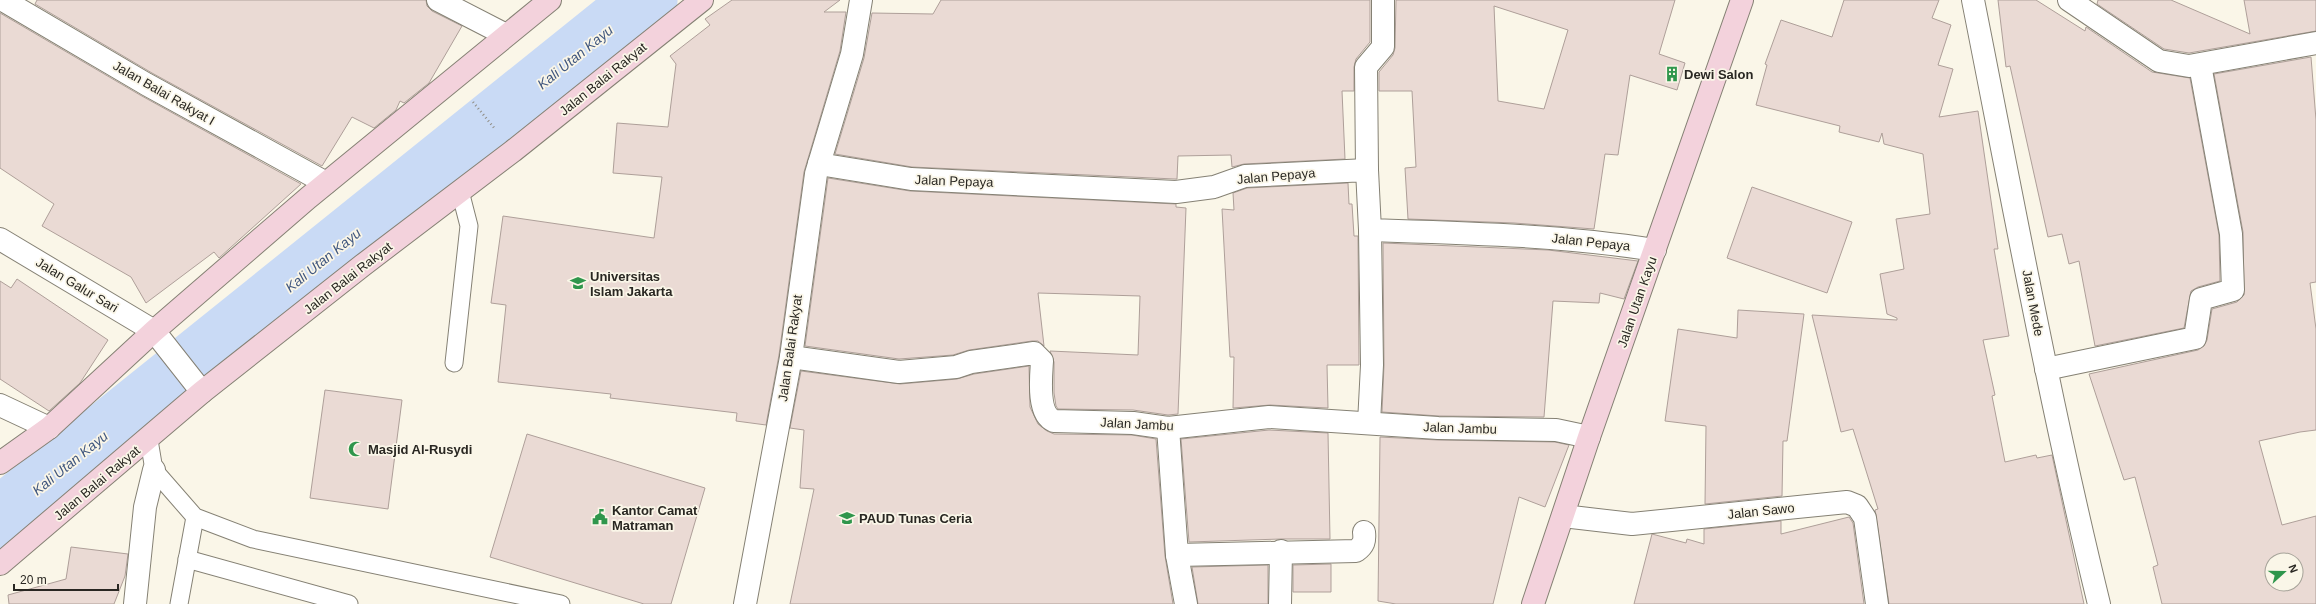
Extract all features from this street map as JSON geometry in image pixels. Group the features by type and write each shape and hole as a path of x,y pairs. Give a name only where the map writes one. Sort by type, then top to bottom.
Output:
{"street":[{"name":"Jalan Balai Rakyat I","path":"3,0 146,84 326,184"},
{"path":"438,0 506,35"},
{"path":"0,463 49,428 154,331 326,184 550,0"},
{"name":"Jalan Balai Rakyat","path":"0,564 149,440 199,389 460,191 702,0"},
{"name":"Jalan Balai Rakyat","path":"745,604 791,357 816,174 852,54 861,0"},
{"path":"1369,424 1372,365 1370,230 1366,170 1366,67 1383,46 1383,0"},
{"name":"Jalan Utan Kayu","path":"1533,604 1564,516 1589,437 1742,0"},
{"name":"Jalan Mede","path":"1973,0 2046,369 2075,504 2099,604"},
{"path":"2069,0 2159,61 2189,66 2200,65 2316,43"},
{"path":"2046,369 2195,338 2201,299 2205,296 2233,290 2231,234 2200,65"},
{"name":"Jalan Pepaya","path":"819,164 912,180 1176,192 1214,187 1245,176 1366,170"},
{"name":"Jalan Pepaya","path":"1370,230 1510,234 1621,245 1655,250"},
{"name":"Jalan Galur Sari","path":"0,239 154,331 170,349 199,389"},
{"name":"Jalan Jambu","path":"791,357 899,372 956,367 972,362 1034,354 1042,361 1041,384 1044,413 1048,419 1054,422 1133,423 1168,428 1269,417 1438,428 1556,430 1589,437"},
{"path":"0,405 49,428"},
{"path":"1168,428 1177,554 1186,604"},
{"path":"135,604 144,507 154,470"},
{"name":"Jalan Sawo","path":"1564,516 1632,524 1847,502 1857,506 1865,518 1877,604"},
{"path":"1177,554 1281,551 1356,551 1365,541 1364,532"},
{"path":"1280,604 1281,551"}],"lane":[{"path":"454,363 469,226 460,191"},
{"path":"149,440 154,470 195,517 253,539 561,604"},
{"path":"179,604 195,517"},
{"path":"187,559 349,604"}],"path":[{"path":"473,102 497,131"}],"building":[{"path":"37,0 426,0 427,6 432,11 462,26 429,83 404,103 400,101 396,110 374,128 352,117 322,166 152,73 35,4"},
{"path":"732,0 840,0 824,12 846,12 840,51 804,172 779,355 766,425 736,421 737,413 610,398 611,394 498,382 506,305 491,303 503,216 654,238 662,177 613,173 617,123 668,127 676,64 670,56 710,25 705,19"},
{"path":"941,0 1370,0 1370,42 1356,59 1354,67 1354,91 1342,91 1345,159 1244,164 1232,167 1231,155 1178,156 1177,179 1175,179 912,167 835,154 864,58 872,13 933,14"},
{"path":"1396,0 1675,0 1659,54 1685,63 1677,90 1630,75 1618,155 1605,154 1594,229 1514,223 1408,219 1405,168 1416,167 1412,91 1379,91 1379,72 1393,55 1395,48","holes":["1494,6 1568,30 1544,109 1498,101"]},
{"path":"1844,0 1939,0 1932,18 1951,25 1938,65 1953,69 1939,117 1978,111 1998,249 1994,249 2009,336 1983,340 1995,395 1992,396 2005,462 2036,455 2037,458 2052,455 2084,604 1889,604 1875,510 1878,509 1853,429 1841,432 1812,315 1897,320 1897,318 1887,314 1880,274 1904,269 1896,219 1930,214 1923,154 1884,144 1882,133 1879,142 1839,132 1840,126 1756,105 1767,65 1765,64 1781,20 1832,37"},
{"path":"1998,0 2036,0 2085,31 2086,27 2152,72 2190,78 2219,235 2220,281 2198,287 2191,291 2184,328 2095,346 2079,261 2069,264 2062,234 2048,237 2010,66 2006,67"},
{"path":"2098,0 2171,0 2250,34 2244,0 2316,0 2316,31 2189,53 2164,49 2097,4"},
{"path":"0,13 140,95 301,184 219,258 214,252 146,303 131,277 42,226 54,204 0,168"},
{"path":"2311,57 2316,120 2316,282 2310,283 2316,329 2316,430 2259,441 2282,525 2316,516 2316,604 2162,604 2153,567 2158,565 2135,477 2124,480 2089,374 2198,350 2204,346 2207,340 2212,309 2237,302 2244,295 2243,232 2214,74"},
{"path":"828,178 910,191 1176,204 1176,207 1186,208 1178,414 1168,415 1133,410 1058,409 1056,406 1054,393 1054,362 1050,351 1138,355 1140,296 1038,293 1044,346 1038,341 1032,341 969,350 953,355 899,359 805,346"},
{"path":"1348,183 1349,204 1352,204 1354,236 1358,236 1359,365 1327,365 1328,408 1270,405 1233,408 1234,357 1230,357 1222,209 1234,210 1233,193 1247,188"},
{"path":"1752,187 1852,222 1827,293 1727,258"},
{"path":"1383,243 1548,250 1638,261 1624,299 1600,293 1599,303 1553,301 1544,417 1439,416 1382,412 1384,365"},
{"path":"17,279 108,340 80,383 49,411 0,379 0,281 11,288"},
{"path":"1738,310 1804,314 1787,441 1783,441 1782,496 1705,504 1706,426 1665,421 1678,329 1737,338"},
{"path":"1029,366 1030,407 1038,424 1047,431 1054,434 1132,435 1156,439 1165,556 1173,604 790,604 814,489 800,488 804,430 790,428 801,371 900,384 957,379 974,374"},
{"name":"Masjid Al-Rusydi","path":"325,390 402,400 388,509 310,498"},
{"path":"1269,430 1328,433 1330,539 1189,542 1181,439"},
{"name":"Kantor Camat Matraman","path":"527,434 705,488 671,604 644,604 490,557"},
{"path":"1380,437 1438,440 1555,442 1569,445 1545,507 1519,497 1493,604 1396,604 1378,601"},
{"path":"1849,517 1853,523 1864,604 1634,604 1652,534 1686,543 1687,539 1704,544 1704,529 1781,521 1781,534"},
{"path":"71,547 128,554 125,576 114,604 9,604 8,595 66,579"},
{"path":"1331,564 1331,592 1293,592 1293,565"},
{"path":"1268,565 1268,604 1198,604 1192,567"}],"waterway":[{"name":"Kali Utan Kayu","path":"0,519 646,0"}],"place":[{"name":"Dewi Salon","path":"1672,74"},
{"name":"Universitas Islam Jakarta","path":"578,283"},
{"name":"Masjid Al-Rusydi","path":"356,449"},
{"name":"Kantor Camat Matraman","path":"600,517"},
{"name":"PAUD Tunas Ceria","path":"847,518"}]}
